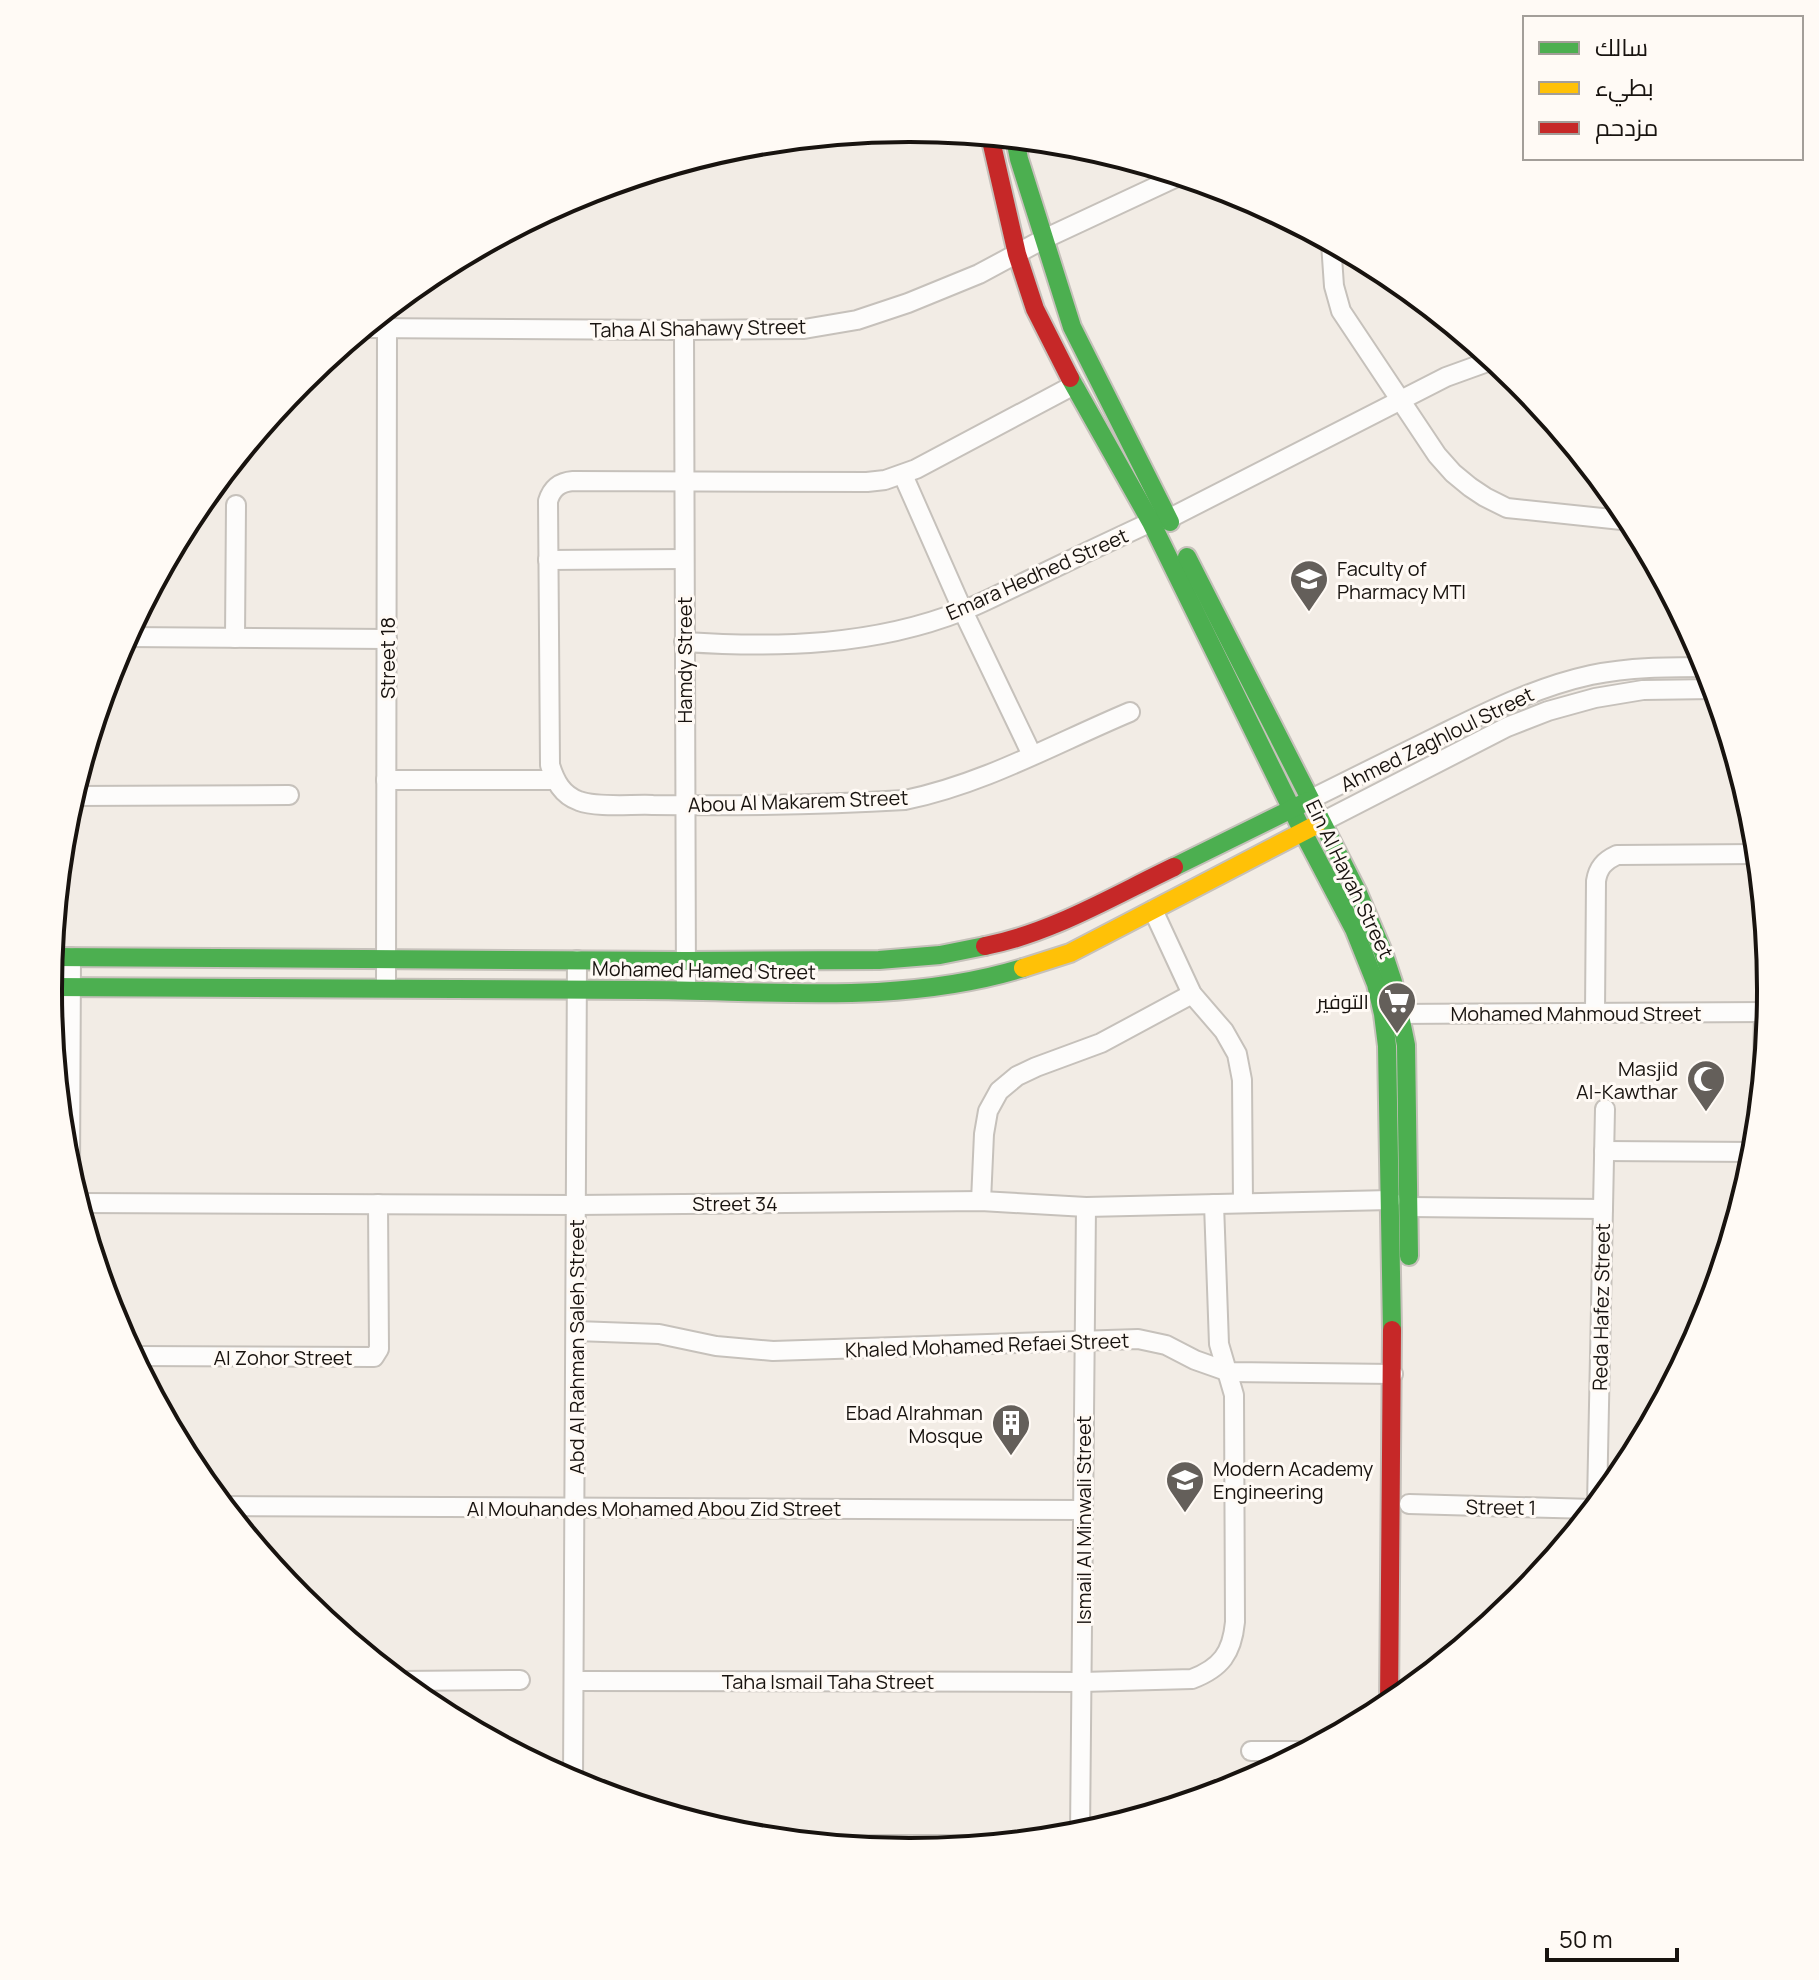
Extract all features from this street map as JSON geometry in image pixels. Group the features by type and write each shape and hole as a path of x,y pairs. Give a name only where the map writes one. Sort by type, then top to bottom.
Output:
{"street":[{"name":"Ein Al Hayah Street","path":"993,147 1017,254 1035,309 1074,385 1159,521 1311,799 1390,966 1392,1014 1387,1046 1393,1374 1389,1688"},
{"name":"Ein Al Hayah Street","path":"1017,150 1065,310 1079,345 1292,809 1354,929 1376,984 1406,1045 1409,1270"},
{"name":"Taha Al Shahawy Street","path":"382,328 804,329 857,320 979,274 1044,239 1166,182"},
{"path":"1333,256 1334,286 1341,311 1437,455 1453,473 1485,497 1507,508 1615,521"},
{"name":"Street 18","path":"386,988 387,328"},
{"name":"Hamdy Street","path":"684,330 686,990"},
{"name":"Emara Hedhed Street","path":"684,642 754,645 830,642 920,625 963,611 1159,521 1446,377 1480,365"},
{"path":"386,780 554,780 550,765 548,501 550,494 560,484 573,481 867,482 903,475 1074,385"},
{"path":"903,475 963,611 1032,755"},
{"path":"235,638 236,505"},
{"path":"548,560 684,559"},
{"path":"139,637 387,639"},
{"name":"Ahmed Zaghloul Street","path":"1311,799 1516,698 1565,682 1616,671 1692,667"},
{"name":"Ahmed Zaghloul Street","path":"1322,822 1526,720 1572,704 1619,694 1643,690 1701,689"},
{"path":"1516,698 1526,720"},
{"name":"Abou Al Makarem Street","path":"554,780 565,794 581,802 686,805 905,800 938,794 970,783 1130,712"},
{"path":"85,796 289,795"},
{"name":"Mohamed Hamed Street","path":"63,957 686,961 879,960 940,955 1001,943 1059,923 1311,799"},
{"name":"Mohamed Hamed Street","path":"62,987 686,990 853,994 958,984 1070,953 1322,822"},
{"path":"1595,1012 1596,881 1602,865 1617,855 1746,854"},
{"path":"1153,910 1192,994 1231,1042 1240,1067 1243,1203"},
{"path":"67,1077 71,957"},
{"name":"Abd Al Rahman Saleh Street","path":"573,1768 577,960"},
{"path":"981,1201 984,1134 988,1111 999,1091 1017,1076 1101,1043 1192,994"},
{"name":"Mohamed Mahmoud Street","path":"1392,1014 1756,1012"},
{"name":"Reda Hafez Street","path":"1596,1487 1605,1109"},
{"path":"1604,1151 1742,1152"},
{"name":"Street 34","path":"90,1203 576,1205 981,1201 1086,1207 1391,1200"},
{"name":"Al Zohor Street","path":"145,1356 374,1357 379,1351 378,1204"},
{"name":"Taha Ismail Taha Street","path":"574,1681 1082,1682 1192,1679 1207,1674 1228,1652 1235,1622 1235,1407 1229,1372 1219,1344 1214,1204"},
{"name":"Ismail Al Minwali Street","path":"1080,1820 1086,1207"},
{"path":"1410,1207 1603,1209"},
{"path":"1409,1301 1409,1410"},
{"name":"Khaled Mohamed Refaei Street","path":"576,1331 659,1334 716,1346 773,1351 1138,1339 1166,1345 1211,1367 1229,1372 1393,1374"},
{"name":"Street 1","path":"1409,1504 1581,1507"},
{"name":"Al Mouhandes Mohamed Abou Zid Street","path":"237,1506 1083,1510"},
{"path":"1406,1676 1408,1582"},
{"path":"420,1681 520,1680"},
{"path":"1251,1751 1282,1751"}],"traffic: fast":[{"path":"1017,150 1072,327 1170,522"},
{"path":"1070,378 1151,522 1354,929 1376,984 1387,1046 1392,1330"},
{"path":"1187,557 1358,893 1393,982 1406,1045 1409,1256"},
{"path":"1174,867 1308,801"},
{"path":"63,957 879,960 940,955 985,946"},
{"path":"62,987 834,993 929,987 977,980 1023,968"}],"traffic: slow":[{"path":"1023,968 1070,953 1316,825"}],"traffic: jam":[{"path":"993,147 1017,254 1035,309 1070,378"},
{"path":"985,946 1058,923 1174,867"},
{"path":"1389,1688 1392,1330"}],"place":[{"name":"Faculty of Pharmacy MTI","path":"1309,613"},
{"name":"التوفير","path":"1397,1035"},
{"name":"Masjid Al-Kawthar","path":"1706,1113"},
{"name":"Ebad Alrahman Mosque","path":"1011,1457"},
{"name":"Modern Academy Engineering","path":"1185,1514"}]}
